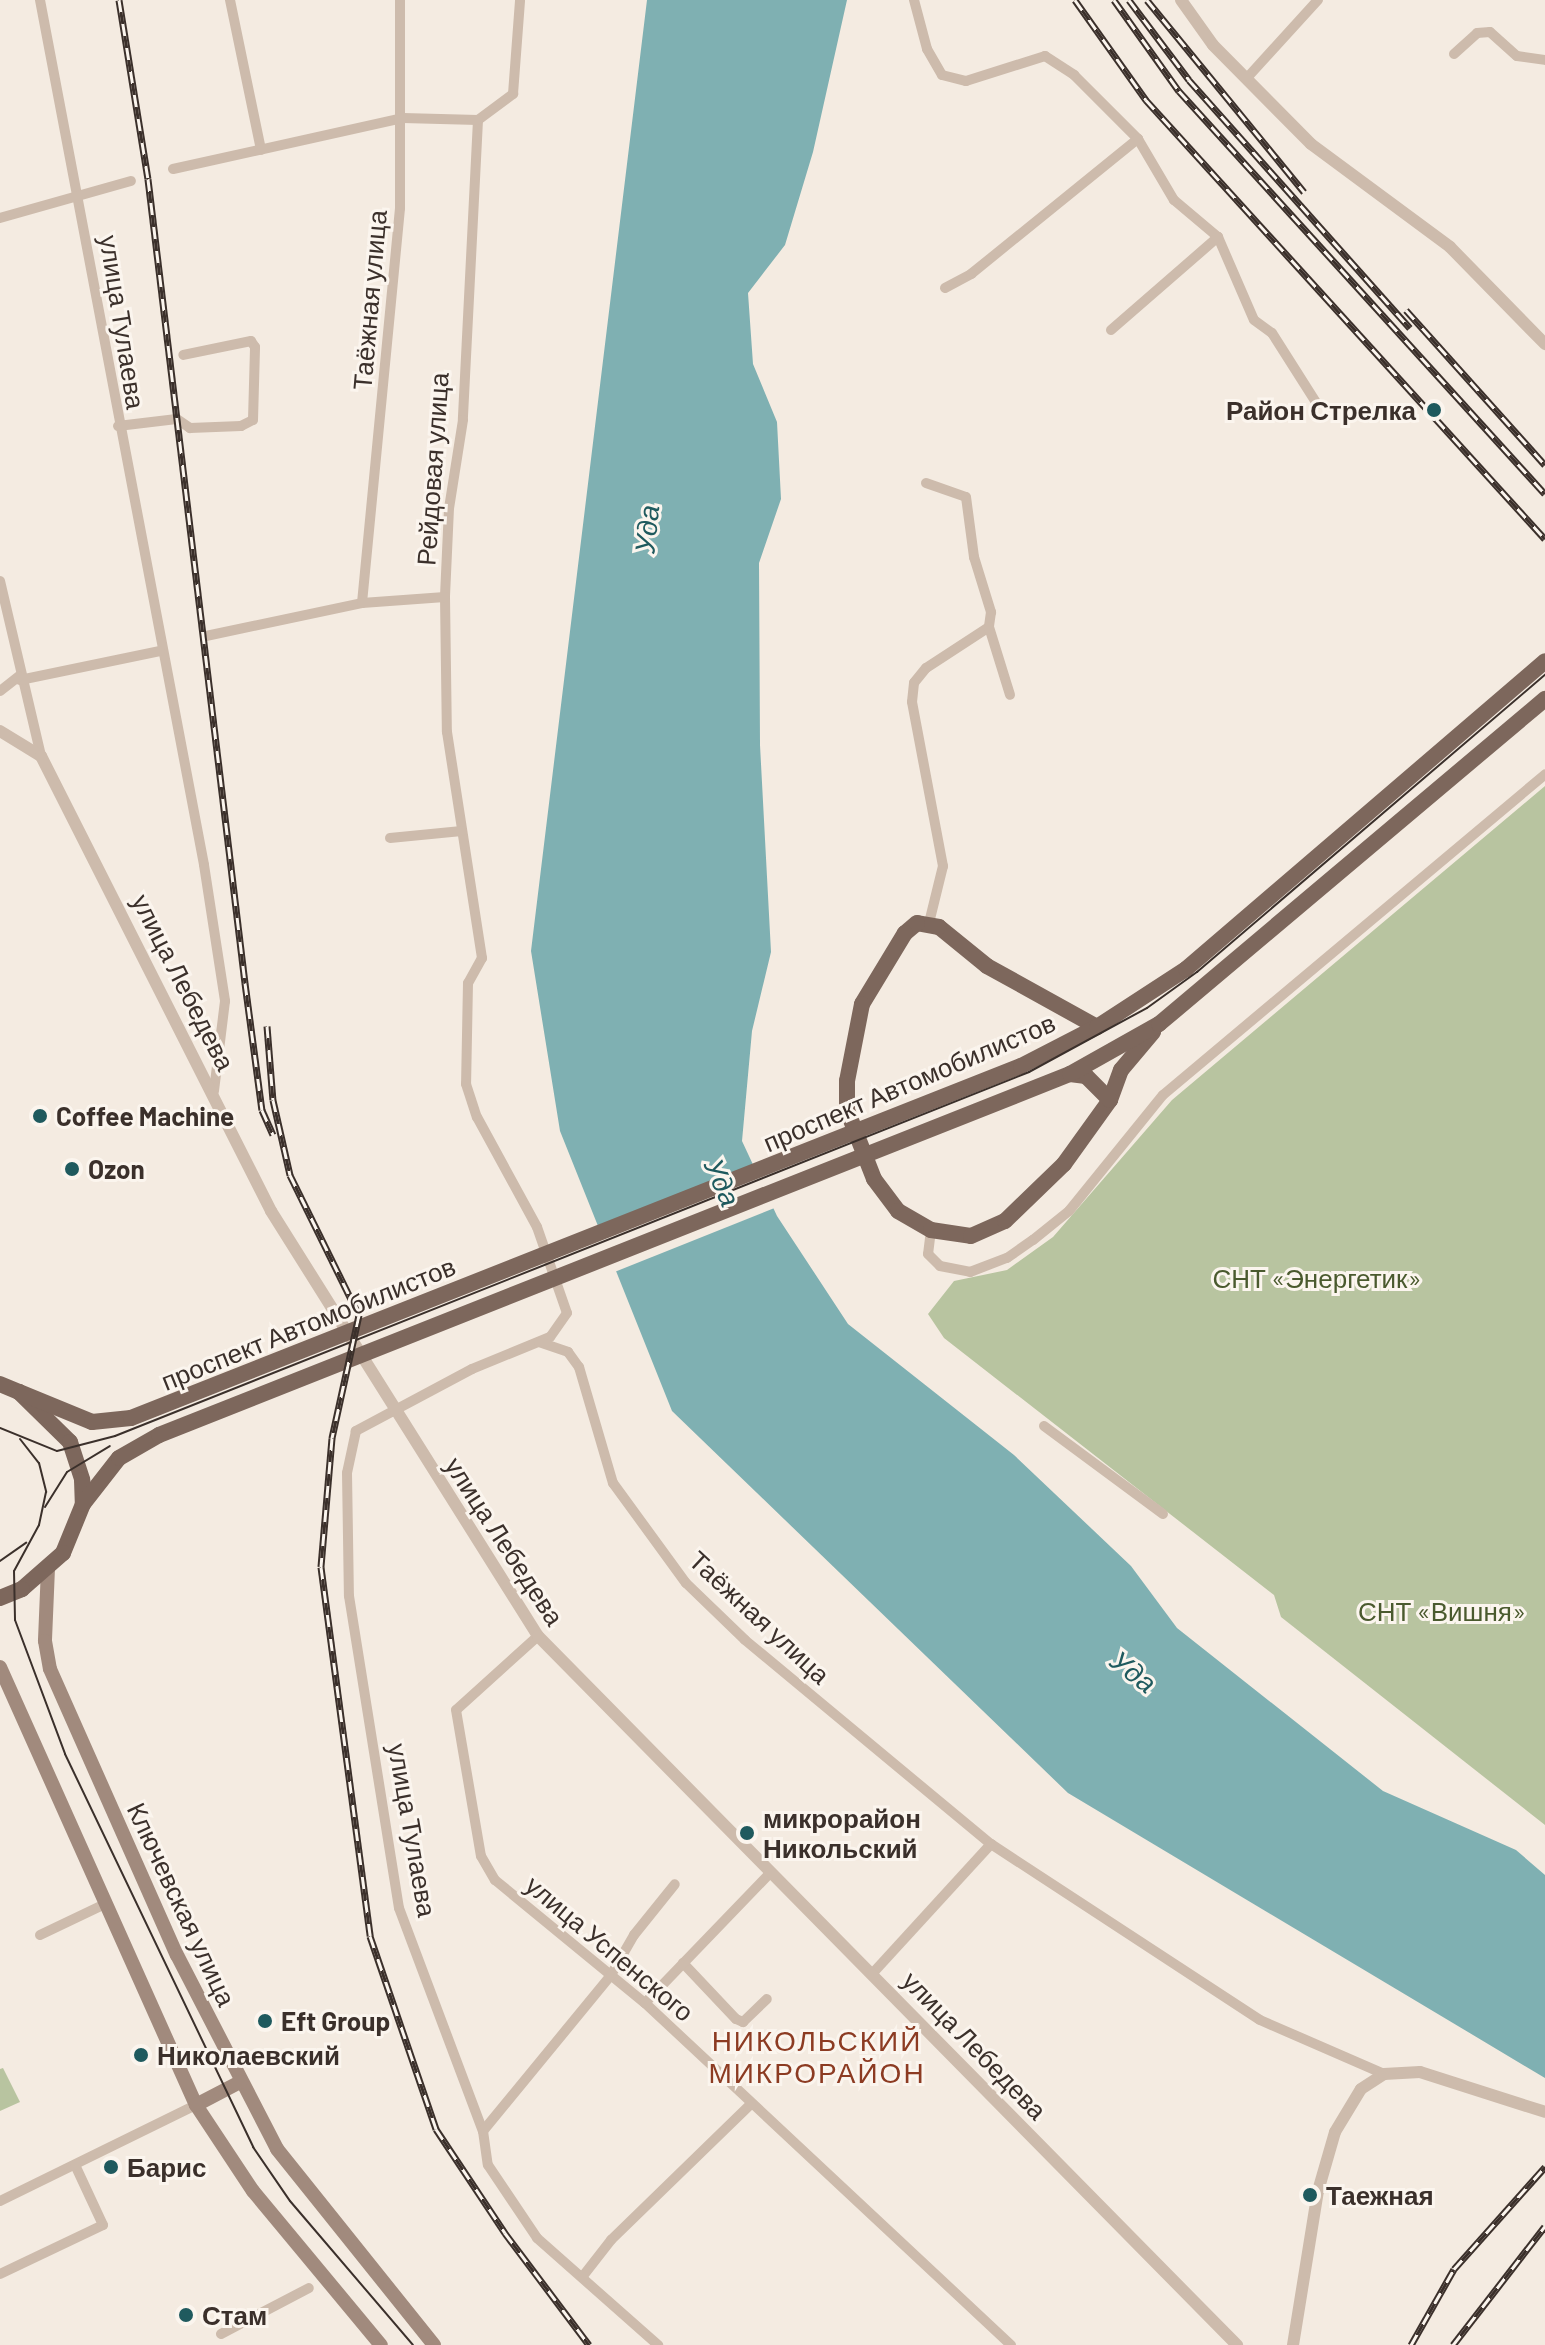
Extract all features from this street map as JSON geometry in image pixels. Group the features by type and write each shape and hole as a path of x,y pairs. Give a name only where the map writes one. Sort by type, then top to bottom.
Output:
{"main road":[{"name":"проспект Автомобилистов","path":"0,1384 92,1422 131,1418 1021,1066 1097,1027 1186,969 1545,661"},
{"name":"проспект Автомобилистов","path":"83,1504 119,1458 207,1416 1070,1074 1159,1024 1545,699"},
{"path":"1097,1027 987,966 929,923 917,923 905,933 862,1004 852,1041 847,1110 874,1179 898,1211 931,1230 971,1236 1005,1221 1064,1164 1110,1100 1121,1070 1159,1024"},
{"path":"1070,1074 1086,1076 1110,1100"},
{"path":"0,1598 48,1568 63,1553 83,1504 82,1480 70,1442 19,1392"},
{"name":"Ключевская улица","path":"48,1568 45,1641 60,1696 177,1955 240,2082 277,2149 434,2345"},
{"path":"0,1667 196,2105 253,2191 381,2345"},
{"path":"196,2105 240,2082"}],"street":[{"name":"улица Тулаева","path":"40,0 81,194 118,426 204,865 225,1001 214,1091"},
{"path":"230,0 261,150"},
{"name":"Таёжная улица","path":"362,603 400,208 403,118 400,0"},
{"path":"173,169 403,118 478,120 513,94 520,0"},
{"path":"914,0 927,49 942,75 966,81 1045,56 1074,75 1138,139 1174,200 1218,237 1254,320 1272,333 1317,404"},
{"path":"1181,0 1246,79 1311,144 1450,247 1545,344"},
{"path":"1246,79 1318,0"},
{"path":"1454,54 1477,33 1490,32 1517,56 1545,60"},
{"name":"Рейдовая улица","path":"478,120 463,420 449,508 445,597 447,732 482,958 468,983 466,1084 477,1117 537,1227 567,1313 561,1329 539,1342"},
{"path":"945,288 971,274 1138,139"},
{"path":"0,218 131,181"},
{"path":"1111,330 1218,237"},
{"path":"118,426 177,419 190,428 241,426 253,420 255,347 251,341 183,355"},
{"path":"926,483 966,497 974,557 991,612 989,627 1010,695"},
{"name":"улица Лебедева","path":"0,581 20,678 41,756 214,1091 271,1211 538,1636 769,1874 873,1973 1237,2345"},
{"path":"206,636 362,603 445,597"},
{"path":"929,923 943,866 912,702 914,683 926,668 989,627"},
{"path":"0,691 20,678 160,651"},
{"path":"0,731 41,756"},
{"path":"931,1230 928,1254 940,1266 970,1272 1007,1258 1033,1240 1069,1211 1163,1095 1545,774"},
{"path":"390,838 462,831"},
{"name":"улица Тулаева","path":"539,1342 472,1369 356,1431 347,1473 349,1596 399,1908 483,2131 488,2165 537,2238 658,2345"},
{"name":"Таёжная улица","path":"539,1342 568,1352 579,1367 613,1483 686,1583 745,1640 991,1844 1260,2020 1384,2074"},
{"path":"1044,1426 1163,1514"},
{"name":"улица Успенского","path":"538,1636 456,1710 481,1856 495,1880 645,2003 1011,2345"},
{"path":"873,1973 991,1844"},
{"path":"645,2003 769,1874"},
{"path":"483,2131 611,1975 634,1935 675,1884"},
{"path":"40,1935 105,1904"},
{"path":"683,1963 736,2019 743,2022 767,1999"},
{"path":"1293,2345 1318,2191 1335,2132 1361,2089 1384,2074 1420,2072 1545,2112"},
{"path":"583,2276 611,2240 751,2104"},
{"path":"0,2201 196,2105"},
{"path":"0,2274 103,2225 75,2165"},
{"path":"221,2334 309,2288"}],"green space":[{"name":"СНТ «Энергетик»","path":"1545,786 1545,1825 1281,1617 1274,1595 944,1338 928,1314 954,1281 1007,1270 1053,1237 1172,1100"},
{"path":"3,2068 20,2102 0,2111 0,2069"}],"water":[{"name":"Уда","path":"647,0 847,0 813,152 785,245 748,293 753,364 777,422 781,499 759,563 760,745 771,952 752,1031 742,1141 777,1216 848,1324 1014,1455 1131,1566 1177,1628 1383,1791 1516,1850 1545,1875 1545,2078 1068,1793 672,1411 560,1131 531,951"}],"pier":[{"path":"757,1163 777,1207 612,1273 594,1227"}],"tram line":[{"path":"0,1428 57,1451 115,1436 1029,1072 1147,1008 1197,972 1545,675"},
{"path":"20,1439 39,1463 46,1492 39,1525 14,1571 15,1620 65,1754 253,2147 290,2201 413,2345"},
{"path":"45,1507 67,1472 110,1446"},
{"path":"0,1561 26,1543"}],"railway":[{"path":"119,0 148,179 262,1110 273,1135"},
{"path":"1075,0 1146,100 1545,539"},
{"path":"1114,0 1179,91 1545,494"},
{"path":"1129,0 1189,80 1410,328"},
{"path":"1147,0 1304,192"},
{"path":"1406,310 1545,465"},
{"path":"267,1026 273,1100 290,1175 359,1315 332,1438 321,1567 370,1936 436,2129 505,2233 589,2345"},
{"path":"1411,2345 1454,2269 1545,2167"},
{"path":"1453,2345 1545,2226"}],"place":[{"name":"Район Стрелка","path":"1434,410"},
{"name":"Coffee Machine","path":"40,1116"},
{"name":"Ozon","path":"72,1169"},
{"name":"микрорайон Никольский","path":"747,1833"},
{"name":"Eft Group","path":"265,2021"},
{"name":"Николаевский","path":"141,2055"},
{"name":"Барис","path":"111,2167"},
{"name":"Таежная","path":"1310,2195"},
{"name":"Стам","path":"186,2315"}],"district":[{"name":"НИКОЛЬСКИЙ МИКРОРАЙОН","path":"817,2056"}],"park label":[{"name":"СНТ «Вишня»","path":"1442,1611"}]}
